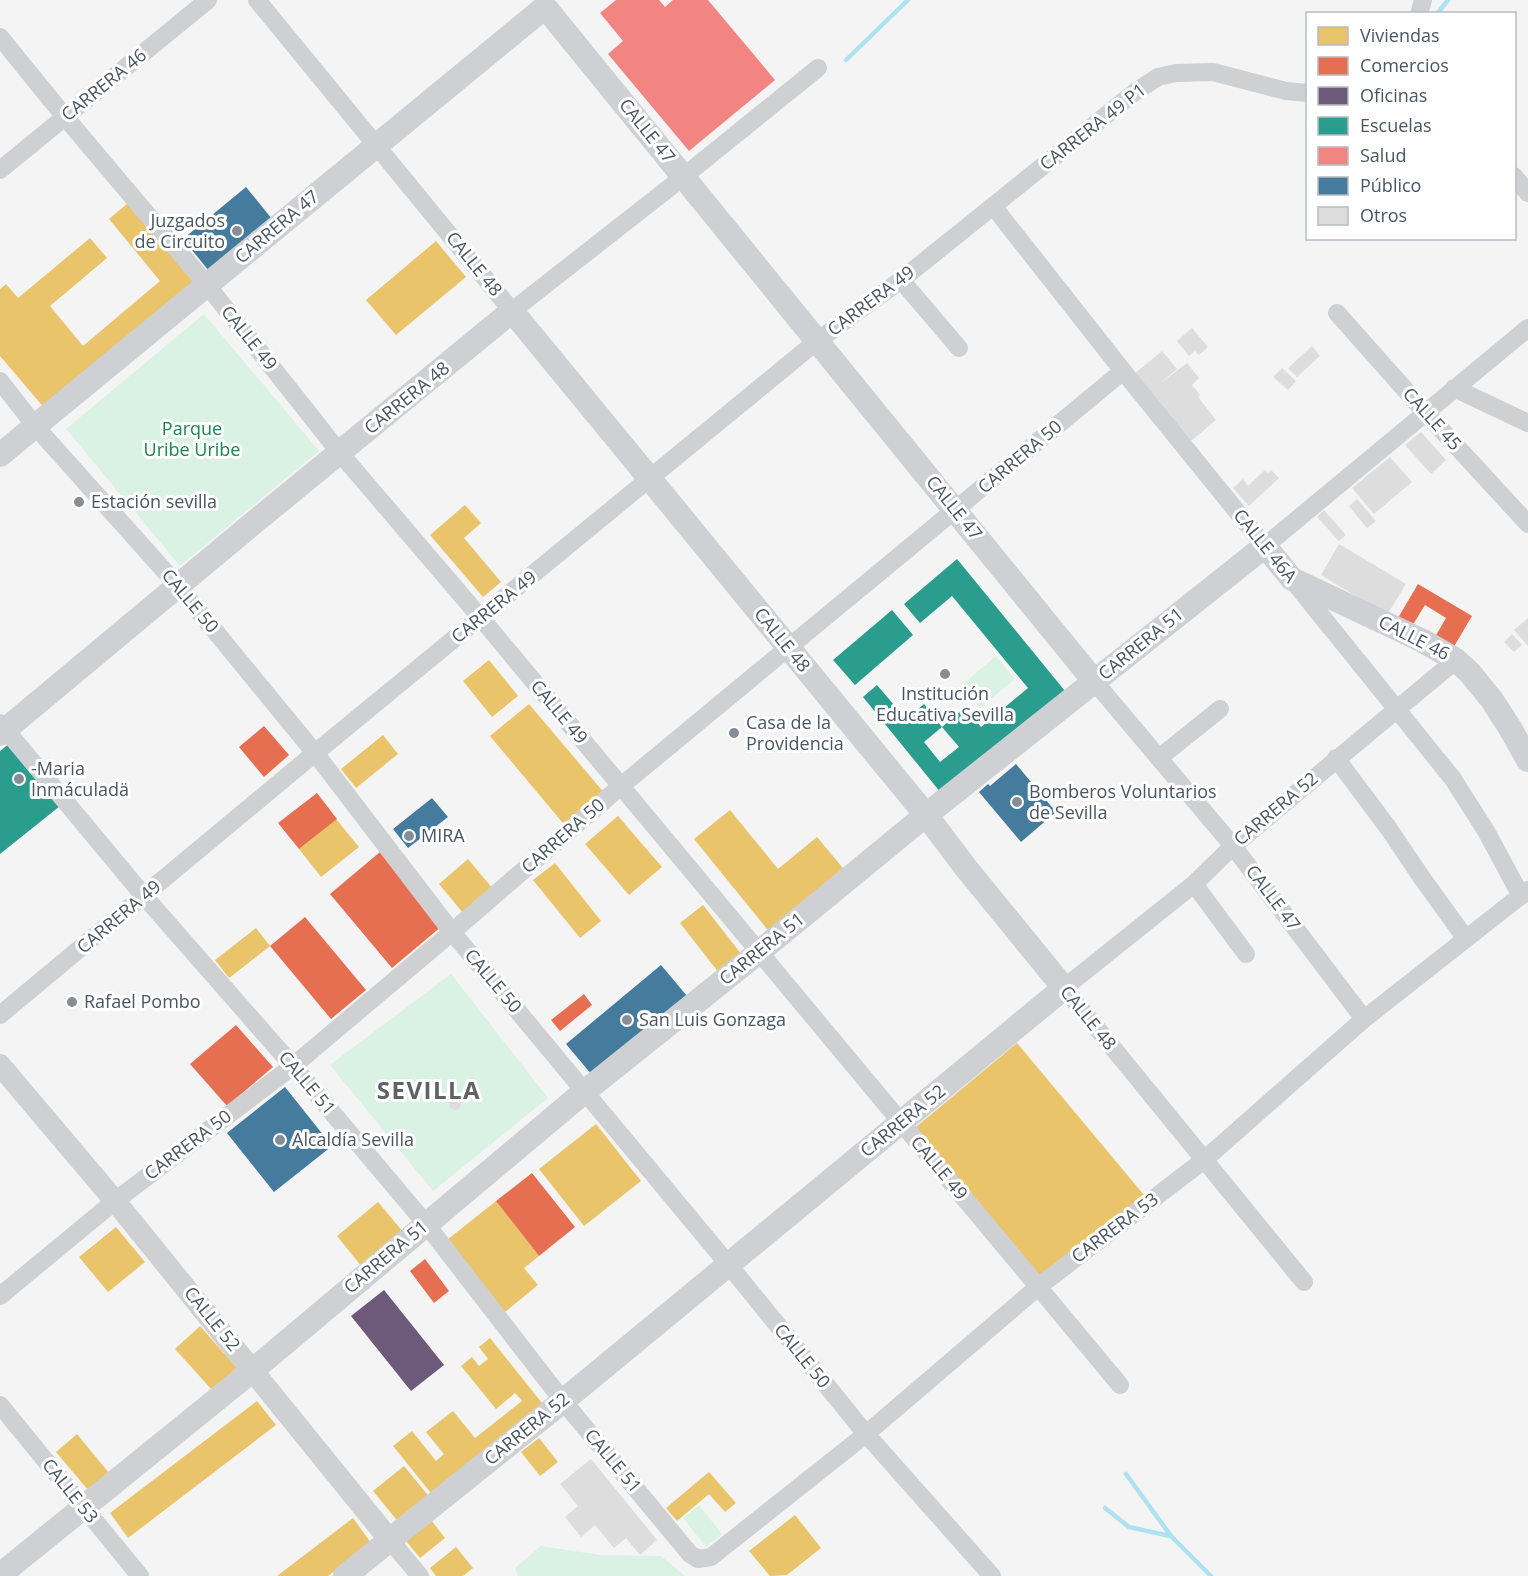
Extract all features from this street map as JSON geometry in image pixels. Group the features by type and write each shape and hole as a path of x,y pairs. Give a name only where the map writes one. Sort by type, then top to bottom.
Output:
{"main road":[{"name":"CARRERA 47","path":"0,455 546,2"},
{"name":"CALLE 47","path":"546,2 684,177 1094,681"},
{"name":"CARRERA 48","path":"2,729 512,311"},
{"name":"CALLE 48","path":"512,311 926,815 1064,988"},
{"name":"CALLE 46A","path":"1265,546 1292,579"},
{"name":"CARRERA 51","path":"0,1575 253,1370 584,1092 926,815 1265,546"},
{"name":"CALLE 46","path":"1292,579 1423,641 1456,660 1492,700 1528,760"},
{"name":"CARRERA 52","path":"345,1576 562,1401 1064,988"}],"street":[{"name":"CARRERA 46","path":"0,170 208,0"},
{"name":"CALLE 48","path":"257,0 512,311"},
{"name":"CALLE 49","path":"0,37 207,285 340,453 480,617 1120,1385"},
{"name":"CARRERA 48","path":"512,311 684,177 818,68"},
{"name":"CARRERA 49 P1","path":"993,206 1135,92 1158,77 1176,73 1213,72 1287,91 1306,93"},
{"path":"1516,177 1528,193"},
{"name":"CARRERA 49","path":"0,1015 817,341 901,280 993,206"},
{"name":"CALLE 46A","path":"993,206 1265,546"},
{"path":"901,280 959,348"},
{"name":"CALLE 45","path":"1337,313 1528,524"},
{"name":"CARRERA 51","path":"1265,546 1528,328"},
{"name":"CARRERA 50","path":"0,1296 115,1201 293,1066 621,786 1123,371"},
{"name":"CALLE 50","path":"0,381 36,426 178,586 315,753 452,932 866,1434 992,1576"},
{"path":"1454,388 1528,423"},
{"name":"CALLE 46A","path":"1292,579 1453,779 1524,893"},
{"name":"CARRERA 52","path":"1064,988 1194,884 1233,846 1456,660"},
{"name":"CALLE 47","path":"1094,681 1233,846 1364,1019"},
{"path":"1159,758 1220,709"},
{"name":"CALLE 51","path":"2,729 426,1224 562,1401 690,1554 698,1559"},
{"path":"1336,758 1466,939"},
{"path":"1194,884 1246,954"},
{"name":"CARRERA 53","path":"698,1559 711,1557 866,1434 1038,1287 1204,1160 1364,1019 1524,893"},
{"name":"CALLE 48","path":"1064,988 1304,1282"},
{"name":"CALLE 52","path":"0,1065 115,1201 420,1576"},
{"name":"CALLE 53","path":"0,1405 140,1576"}],"green space":[{"name":"Parque Uribe Uribe","path":"204,314 319,451 180,566 66,429"},
{"path":"996,656 1015,679 980,708 962,685"},
{"path":"451,974 548,1098 433,1191 330,1065"},
{"path":"699,1505 722,1534 706,1547 683,1518"},
{"path":"541,1546 600,1555 661,1556 685,1576 518,1576 515,1568"}],"building: Viviendas":[{"path":"128,203 196,284 46,410 0,356 0,289 6,284 18,298 90,238 107,258 50,306 83,346 160,281 109,219"},
{"path":"436,241 466,277 396,335 366,300"},
{"path":"465,505 481,523 464,538 501,582 483,597 430,535"},
{"path":"489,660 518,696 492,717 463,681"},
{"path":"529,704 606,795 567,828 490,736"},
{"path":"383,735 398,754 356,788 341,769"},
{"path":"730,810 778,869 817,837 847,873 771,934 694,839"},
{"path":"618,816 662,867 629,895 585,844"},
{"path":"336,819 359,847 321,877 299,849"},
{"path":"468,859 493,889 463,913 439,884"},
{"path":"555,863 601,921 580,938 533,880"},
{"path":"703,905 742,955 719,973 680,923"},
{"path":"256,928 270,946 229,978 215,960"},
{"path":"1017,1043 1144,1195 1042,1279 916,1127"},
{"path":"596,1124 641,1181 584,1226 539,1169"},
{"path":"496,1201 539,1256 524,1268 538,1285 505,1312 447,1240"},
{"path":"378,1202 404,1233 362,1267 337,1236"},
{"path":"116,1227 145,1262 108,1292 79,1257"},
{"path":"200,1326 237,1368 212,1390 175,1349"},
{"path":"490,1338 546,1408 435,1498 393,1446 412,1431 436,1461 444,1454 426,1432 453,1411 475,1438 522,1401 515,1393 496,1409 461,1366 472,1357 479,1366 488,1359 479,1347"},
{"path":"257,1401 276,1425 128,1538 110,1513"},
{"path":"77,1434 109,1473 88,1490 56,1452"},
{"path":"539,1438 558,1462 540,1476 521,1452"},
{"path":"404,1466 431,1499 400,1524 373,1491"},
{"path":"709,1472 736,1503 725,1512 709,1494 677,1521 666,1508"},
{"path":"795,1515 821,1548 787,1575 770,1576 749,1551"},
{"path":"353,1518 371,1543 328,1576 277,1576"},
{"path":"431,1520 445,1538 420,1558 406,1541"},
{"path":"456,1547 473,1568 463,1576 436,1576 430,1568"}],"building: Comercios":[{"path":"1418,584 1472,616 1449,655 1431,644 1446,618 1425,605 1409,631 1395,623"},
{"path":"264,726 289,755 264,777 239,747"},
{"path":"317,793 337,819 299,849 278,823"},
{"path":"380,852 442,926 392,968 330,894"},
{"path":"305,917 366,990 331,1019 270,946"},
{"path":"584,994 592,1005 560,1031 551,1020"},
{"path":"236,1025 273,1067 227,1106 190,1064"},
{"path":"532,1173 575,1227 539,1256 496,1201"},
{"path":"425,1259 449,1291 434,1303 410,1271"}],"building: Oficinas":[{"path":"384,1290 444,1365 411,1391 351,1316"}],"building: Escuelas":[{"path":"957,559 1065,691 941,793 863,697 877,685 906,719 924,704 942,727 965,707 981,727 1028,688 952,596 920,623 904,604","holes":["942,727 959,747 940,762 924,742"]},
{"path":"892,610 913,635 855,685 833,660"},
{"name":"-Maria Inmáculadä","path":"10,743 60,806 0,854 0,751"}],"building: Salud":[{"path":"616,0 659,0 665,7 673,0 708,0 775,80 689,151 608,54 623,41 600,13"}],"building: Público":[{"path":"246,187 276,224 213,276 183,239"},
{"name":"Bomberos Voluntarios de Sevilla","path":"1016,764 1056,812 1021,842 979,792 988,784 990,786"},
{"path":"432,798 448,817 408,848 393,829"},
{"name":"San Luis Gonzaga","path":"661,965 687,996 592,1075 566,1044"},
{"name":"Alcaldía Sevilla","path":"285,1087 332,1146 274,1192 227,1133"}],"building: Otros":[{"path":"1192,328 1208,347 1199,355 1195,351 1189,356 1177,341"},
{"path":"1312,346 1320,356 1297,377 1288,368"},
{"path":"1162,351 1177,369 1159,384 1187,363 1199,378 1192,385 1200,395 1198,397 1216,420 1190,442 1134,374"},
{"path":"1282,368 1296,381 1288,390 1273,377"},
{"path":"1421,432 1446,460 1431,474 1405,445"},
{"path":"1390,457 1412,482 1374,514 1352,488"},
{"path":"1265,470 1268,473 1271,470 1279,478 1249,506 1233,488 1243,479 1248,486"},
{"path":"1357,499 1376,521 1367,528 1349,506"},
{"path":"1324,510 1346,535 1339,541 1317,517"},
{"path":"1339,544 1406,584 1387,615 1321,575"},
{"path":"1528,618 1528,646 1514,630"},
{"path":"1512,634 1522,645 1514,652 1504,642"},
{"path":"457,1098 461,1104 457,1110 453,1110 449,1102"},
{"path":"591,1459 657,1540 640,1555 626,1538 614,1548 595,1525 581,1537 565,1517 578,1506 560,1484"}],"waterway":[{"path":"846,60 908,0"},
{"path":"1439,12 1448,0"},
{"path":"1126,1474 1171,1536 1211,1576"},
{"path":"1105,1508 1129,1527 1170,1536"}],"place":[{"name":"Juzgados de Circuito","path":"237,231"},
{"name":"Estación sevilla","path":"79,502"},
{"name":"Institución Educativa Sevilla","path":"945,674"},
{"name":"Casa de la Providencia","path":"734,733"},
{"name":"-Maria Inmáculadä","path":"19,779"},
{"name":"Bomberos Voluntarios de Sevilla","path":"1017,802"},
{"name":"MIRA","path":"409,836"},
{"name":"Rafael Pombo","path":"72,1002"},
{"name":"San Luis Gonzaga","path":"627,1020"},
{"name":"Alcaldía Sevilla","path":"280,1140"}],"district":[{"name":"SEVILLA","path":"429,1091"}]}
